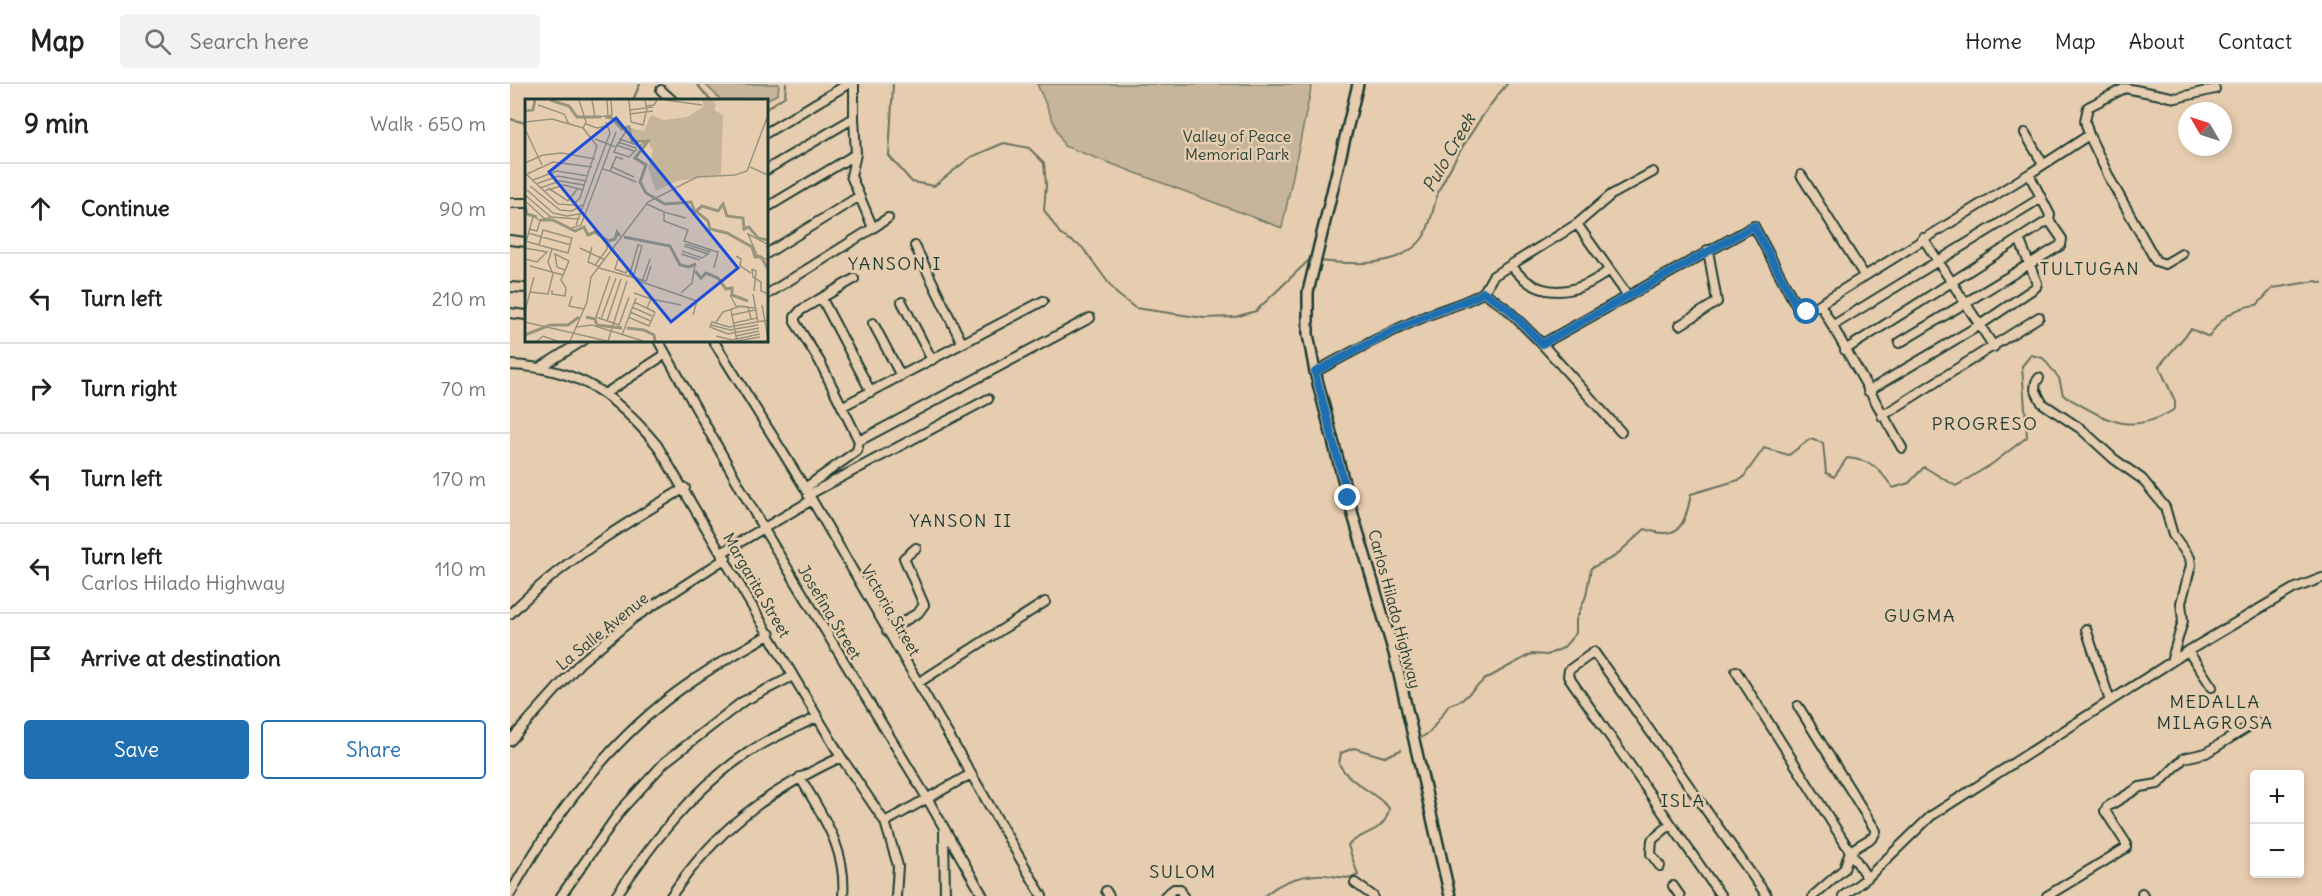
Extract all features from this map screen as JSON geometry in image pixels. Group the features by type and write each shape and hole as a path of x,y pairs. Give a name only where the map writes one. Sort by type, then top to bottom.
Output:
{"main road":[{"name":"Carlos Hilado Highway","path":"1358,84 1313,272 1307,313 1315,372 1348,498 1394,653 1450,896"}],"street":[{"path":"768,132 848,84"},
{"path":"854,84 856,154 851,176 873,228"},
{"path":"2182,254 2165,264 2156,261 2111,181 2089,135 2085,121 2088,107 2115,92 2133,88 2176,98 2215,89"},
{"path":"661,90 671,99"},
{"path":"768,169 854,118"},
{"path":"2025,133 2043,164"},
{"path":"1542,344 1750,227 1756,227 1798,309 1807,312 2089,135"},
{"path":"768,207 856,154"},
{"path":"1315,372 1383,335 1444,308 1470,301 1484,292 1493,276 1577,224 1611,195 1653,172"},
{"path":"1899,343 2030,266 2063,242 2049,220 2050,215 2029,174"},
{"path":"1801,175 1864,275"},
{"path":"768,253 858,197"},
{"path":"1832,326 2041,198"},
{"path":"768,294 888,218"},
{"path":"1845,350 1950,281 2020,241 2049,220"},
{"path":"1577,224 1608,271 1628,296"},
{"path":"1923,238 1994,347"},
{"path":"510,240 525,242"},
{"path":"1868,391 1980,325 2036,287 2020,241"},
{"path":"915,246 962,343"},
{"path":"1680,325 1717,302 1708,250"},
{"path":"1511,265 1521,279 1534,287 1574,291 1593,283 1608,271"},
{"path":"808,494 857,450 859,441 820,362 795,322 795,317 801,310 854,279"},
{"path":"510,287 525,288"},
{"path":"1484,292 1508,309 1621,432"},
{"path":"822,298 871,392"},
{"path":"843,406 1043,301"},
{"path":"902,302 932,360"},
{"path":"1820,304 1902,448"},
{"path":"510,313 525,315"},
{"path":"1882,416 2040,317"},
{"path":"859,441 1090,318"},
{"path":"873,323 901,376"},
{"name":"Josefina Street","path":"659,342 763,528 927,798 983,896"},
{"name":"Victoria Street","path":"714,342 808,494 1042,896"},
{"path":"541,367 569,344"},
{"path":"606,393 666,354"},
{"name":"Margarita Street","path":"510,365 541,367 606,393 629,412 657,445 685,488 841,757 885,822 897,860 897,896"},
{"path":"2039,378 2035,389 2042,403 2081,429 2153,490 2165,507 2173,535 2190,558 2191,565 2181,603 2183,621 2171,662"},
{"path":"808,494 988,399"},
{"path":"510,614 551,578 587,551 685,488"},
{"name":"La Salle Avenue","path":"510,741 580,663 634,618 808,494"},
{"path":"887,631 918,612 924,605 904,558 916,548"},
{"path":"1843,896 1867,878 1931,816 2188,651 2292,589 2322,578"},
{"path":"918,683 1045,602"},
{"path":"2086,629 2110,701"},
{"path":"510,894 551,828 586,781 624,741 688,684 770,634"},
{"path":"2188,651 2212,687"},
{"path":"1721,896 1568,676 1569,670 1594,652 1767,896"},
{"path":"1736,671 1867,878"},
{"path":"561,896 621,810 665,762 742,702 793,676"},
{"path":"1798,706 1876,831 1873,837 1850,851 1844,869 1813,896"},
{"path":"616,896 657,839 696,796 748,753 818,717"},
{"path":"2047,896 2126,848 2126,843 2105,812 2107,807 2140,787 2158,783 2184,758 2206,753 2256,722"},
{"path":"671,896 722,833 782,786 841,757"},
{"path":"885,822 971,774"},
{"path":"800,777 835,838 843,864 843,896"},
{"path":"1660,866 1651,854 1652,840 1671,824"},
{"path":"944,830 945,896"},
{"path":"1355,883 1373,896"},
{"path":"1673,885 1680,896"},
{"path":"1166,896 1174,888 1180,889 1183,896"}],"green space":[{"path":"705,84 779,84 778,94 768,99 720,99"},
{"name":"Valley of Peace Memorial Park","path":"1037,84 1312,84 1282,228 1064,146"}],"waterway":[{"name":"Pulo Creek","path":"633,99 640,84"},
{"name":"Pulo Creek","path":"697,84 709,99"},
{"name":"Pulo Creek","path":"768,108 785,96 786,84"},
{"name":"Pulo Creek","path":"893,84 889,156 912,182 934,186 971,157 1004,143 1029,148 1044,163 1046,185 1044,210 1061,235 1082,247 1116,293 1135,308 1204,318 1235,317 1256,311 1309,260 1313,261"},
{"name":"Pulo Creek","path":"1318,261 1373,262 1400,256 1412,249 1425,234 1440,188 1454,162 1479,121 1507,84"},
{"name":"Pulo Creek","path":"510,119 525,123"},
{"path":"1422,737 1430,732 1449,705 1462,700 1484,680 1531,654 1547,655 1563,648 1576,633 1576,620 1586,596 1591,568 1614,557 1645,529 1656,532 1673,532 1683,522 1691,494 1742,479 1764,448 1789,455 1810,439 1823,443 1826,473 1834,477 1847,458 1874,466 1893,488 1909,483 1924,467 1956,486 1992,464 2027,437 2022,366 2031,355 2043,358 2059,378 2063,395 2105,418 2130,424 2144,422 2175,409 2175,401 2159,366 2191,329 2209,337 2218,324 2229,315 2241,308 2257,305 2273,288 2316,281 2322,283"},
{"path":"1264,896 1282,884 1302,877 1322,875 1348,878 1358,875 1348,845 1379,827 1384,822 1389,808 1349,777 1339,764 1341,753 1354,748 1384,757 1401,750"}],"district":[{"name":"YANSON I","path":"895,264"},
{"name":"TULTUGAN","path":"2090,269"},
{"name":"PROGRESO","path":"1985,424"},
{"name":"YANSON II","path":"961,521"},
{"name":"GUGMA","path":"1920,616"},
{"name":"MEDALLA MILAGROSA","path":"2215,712"},
{"name":"ISLA","path":"1683,801"},
{"name":"SULOM","path":"1183,872"}],"route":[{"path":"1348,498 1315,372 1383,335 1444,308 1470,301 1484,292 1508,309 1542,344 1754,226 1798,309 1807,312"}]}
